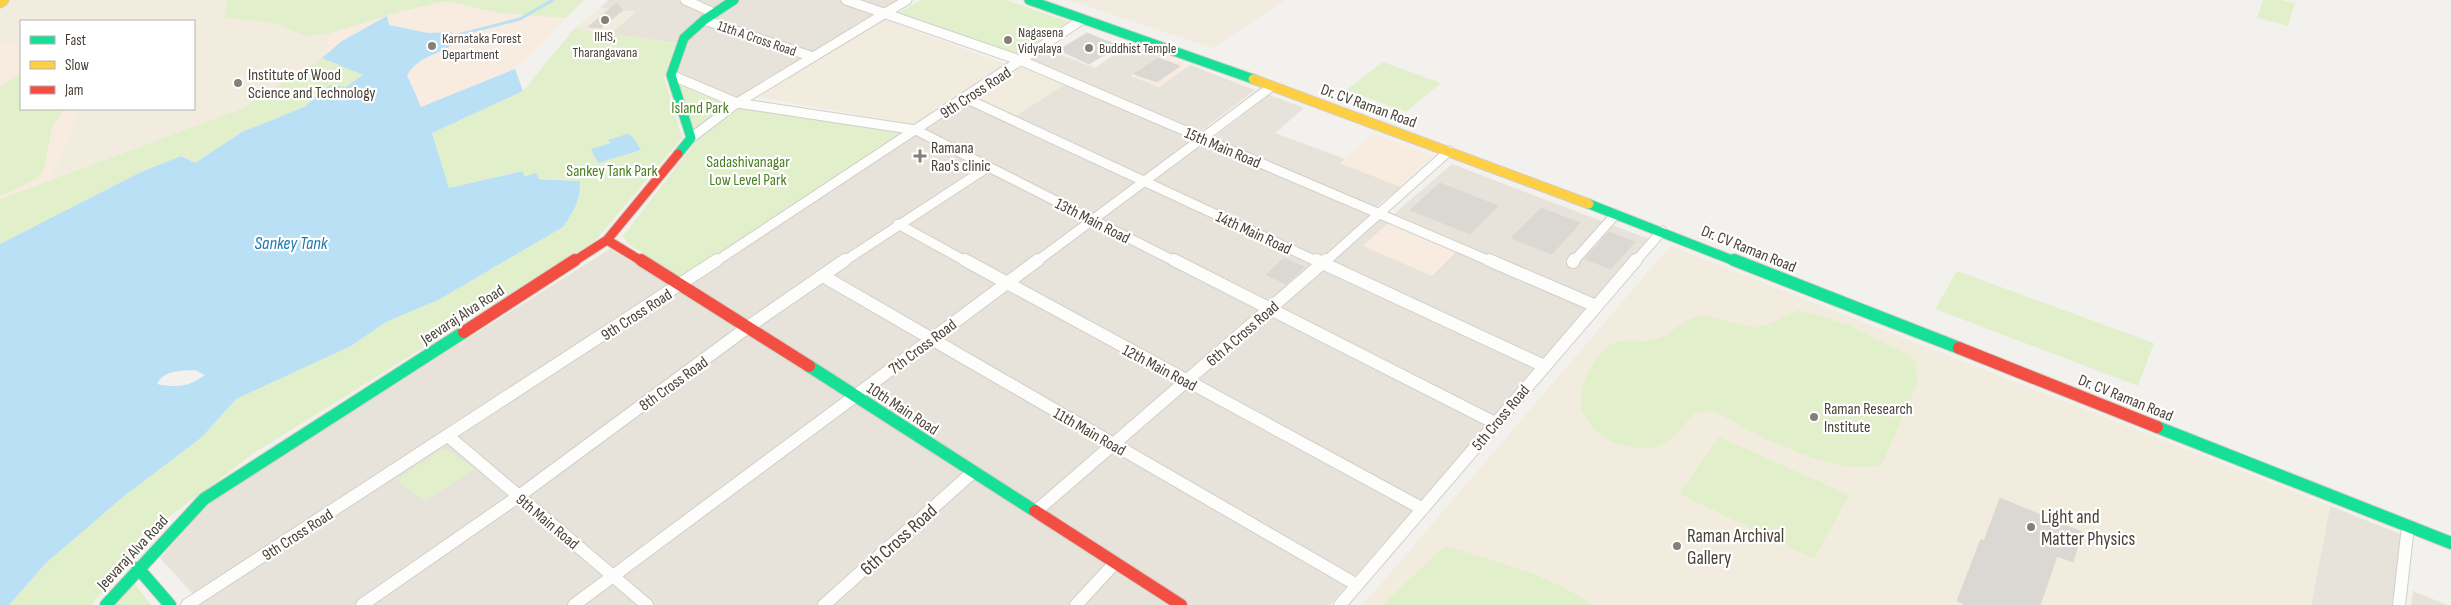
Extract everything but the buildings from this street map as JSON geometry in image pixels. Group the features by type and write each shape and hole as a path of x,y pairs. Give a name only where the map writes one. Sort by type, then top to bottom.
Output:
{"main road":[{"path":"0,3 4,0"},
{"path":"690,138 671,75 684,38 704,20 734,0"},
{"name":"Dr. CV Raman Road","path":"1028,0 1271,86 1662,231 2451,543"},
{"name":"Dr. CV Raman Road","path":"1049,0 1236,65 1658,219 2023,361"},
{"name":"Jeevaraj Alva Road","path":"106,605 138,568 204,499 607,240 690,138"},
{"name":"10th Main Road","path":"607,240 681,284 1181,605"},
{"path":"138,568 170,605"}],"street":[{"path":"684,0 714,13"},
{"name":"15th Main Road","path":"846,0 1022,61 1596,306"},
{"path":"813,57 907,0"},
{"name":"9th Cross Road","path":"187,605 1022,61 1083,19"},
{"name":"11th A Cross Road","path":"704,20 813,57"},
{"name":"11th A Cross Road","path":"690,138 737,103 813,57"},
{"name":"13th Main Road","path":"671,75 737,103 916,130 1495,423"},
{"name":"7th Cross Road","path":"574,605 1271,86"},
{"name":"14th Main Road","path":"965,98 1544,366"},
{"name":"6th A Cross Road","path":"1035,512 1270,310 1449,151"},
{"name":"8th Cross Road","path":"362,605 519,496 748,327 898,224 988,167"},
{"path":"1572,262 1616,214"},
{"name":"12th Main Road","path":"898,224 1423,509"},
{"name":"5th Cross Road","path":"1340,605 1662,231"},
{"name":"11th Main Road","path":"823,276 1357,584"},
{"name":"9th Main Road","path":"448,436 647,605"},
{"name":"6th Cross Road","path":"824,605 973,472"},
{"path":"2399,605 2408,526"},
{"path":"1076,605 1115,563"}],"shaded area":[{"name":"Institute of Wood Science and Technology","path":"10,0 408,0 331,33 322,58 241,109 51,180 80,110 195,110 195,20 20,20 20,44 0,43 0,7"},
{"name":"Karnataka Forest Department","path":"408,0 584,0 515,69 421,108 407,75 415,64 364,75 322,58 331,33"},
{"path":"608,0 906,0 737,100 676,74 685,44 610,34 635,12 600,8"},
{"path":"1069,0 1285,0 1213,48"},
{"name":"IIHS, Tharangavana","path":"600,8 636,12 610,34 574,29"},
{"path":"883,19 1005,64 916,125 754,96"},
{"path":"0,43 20,44 20,110 80,110 51,180 0,199"},
{"path":"1130,44 1161,55 1131,76 1159,87 1190,65 1255,90 1197,134 1028,61 1044,48 1095,68"},
{"path":"1161,55 1190,65 1159,87 1131,76"},
{"name":"Nagasena Vidyalaya","path":"1021,65 1067,83 1016,116 970,97"},
{"path":"1067,83 1192,137 1186,142 1200,148 1269,95 1304,108 1275,133 1345,159 1340,163 1401,187 1370,212 1390,222 1363,246 1458,250 1588,308 1330,605 1189,605 691,283 970,97"},
{"path":"1374,134 1433,156 1401,187 1340,163"},
{"path":"1452,164 1649,239 1594,300 1394,214"},
{"path":"1390,222 1458,250 1432,276 1363,246"},
{"name":"Raman Research Institute","path":"1670,246 2330,506 2311,605 1363,605"},
{"path":"610,249 671,285 194,595 160,558 211,500"},
{"path":"680,290 1168,605 195,605"},
{"path":"2330,506 2403,535 2394,605 2311,605"},
{"path":"2413,591 2447,605 2411,605"}],"green space":[{"path":"227,0 584,0 565,18 500,13 445,1 399,12 331,33 307,36 273,23 225,17"},
{"name":"Nagasena Vidyalaya","path":"921,0 1006,0 1072,23 1018,57 898,13"},
{"path":"2263,0 2282,0 2295,3 2288,26 2257,18"},
{"name":"Sankey Tank Park","path":"574,29 676,43 664,77 682,138 595,241 257,451 170,516 91,605 9,605 46,563 123,497 202,437 236,399 351,346 386,322 438,300 563,227 578,200 580,181 523,177 522,171 449,188 432,133 523,91"},
{"path":"322,58 364,75 346,87 330,85 304,107 242,132 195,163 181,156 139,173 0,244 0,199 241,109"},
{"path":"1383,62 1441,83 1406,112 1346,90"},
{"path":"20,73 20,110 63,110 52,128 44,168 37,179 0,196 0,87"},
{"name":"Island Park","path":"671,75 737,103 691,138"},
{"name":"Sadashivanagar Low Level Park","path":"739,109 907,132 683,279 627,243 623,236 698,139"},
{"path":"1957,271 2154,343 2138,386 1935,309"},
{"path":"1798,310 1849,325 1911,356 1915,361 1918,382 1882,464 1870,467 1856,467 1825,461 1768,440 1710,411 1694,413 1679,431 1656,447 1635,448 1615,443 1604,437 1594,429 1583,413 1581,396 1587,375 1599,356 1612,344 1627,340 1653,340 1666,335 1683,323 1697,317 1704,316 1747,327 1759,327"},
{"path":"1719,437 1849,495 1814,559 1680,494"},
{"path":"445,448 475,469 425,501 396,480"},
{"path":"1445,546 1540,577 1576,594 1593,605 1382,605"},
{"path":"134,583 151,605 114,605"}],"water":[{"name":"Sankey Tank","path":"387,16 389,25 428,33 451,32 459,39 452,45 419,62 407,75 421,107 515,69 523,91 432,133 449,188 523,171 524,177 536,173 539,179 580,181 578,200 570,216 563,227 438,300 386,322 351,346 236,399 202,437 123,497 46,563 9,605 0,605 0,244 139,173 181,156 195,163 242,132 304,107 330,85 346,87 363,75 322,58 342,41","holes":["195,370 205,375 182,386 157,384 160,379 173,372"]},
{"path":"627,134 633,137 641,150 598,163 591,149 611,143 608,140"}],"waterway":[{"path":"450,37 520,19 553,0"}],"traffic: fast":[{"path":"678,154 691,138 671,75 684,38 704,20 734,0"},
{"path":"1029,0 1253,79"},
{"path":"1589,204 1959,348"},
{"path":"106,605 204,499 464,332"},
{"path":"809,366 1035,511"},
{"path":"2157,427 2451,543"},
{"path":"138,568 170,605"}],"traffic: slow":[{"path":"0,3 4,0"},
{"path":"1253,79 1589,204"}],"traffic: jam":[{"path":"464,332 607,240 678,154"},
{"path":"607,240 681,284 809,366"},
{"path":"1959,348 2157,427"},
{"path":"1035,511 1181,605"}],"place":[{"name":"IIHS, Tharangavana","path":"605,20"},
{"name":"Nagasena Vidyalaya","path":"1008,40"},
{"name":"Karnataka Forest Department","path":"432,46"},
{"name":"Buddhist Temple","path":"1089,48"},
{"name":"Institute of Wood Science and Technology","path":"238,83"},
{"name":"Ramana Rao's clinic","path":"920,156"},
{"name":"Raman Research Institute","path":"1814,417"},
{"name":"Light and Matter Physics","path":"2031,527"},
{"name":"Raman Archival Gallery","path":"1677,546"}]}
